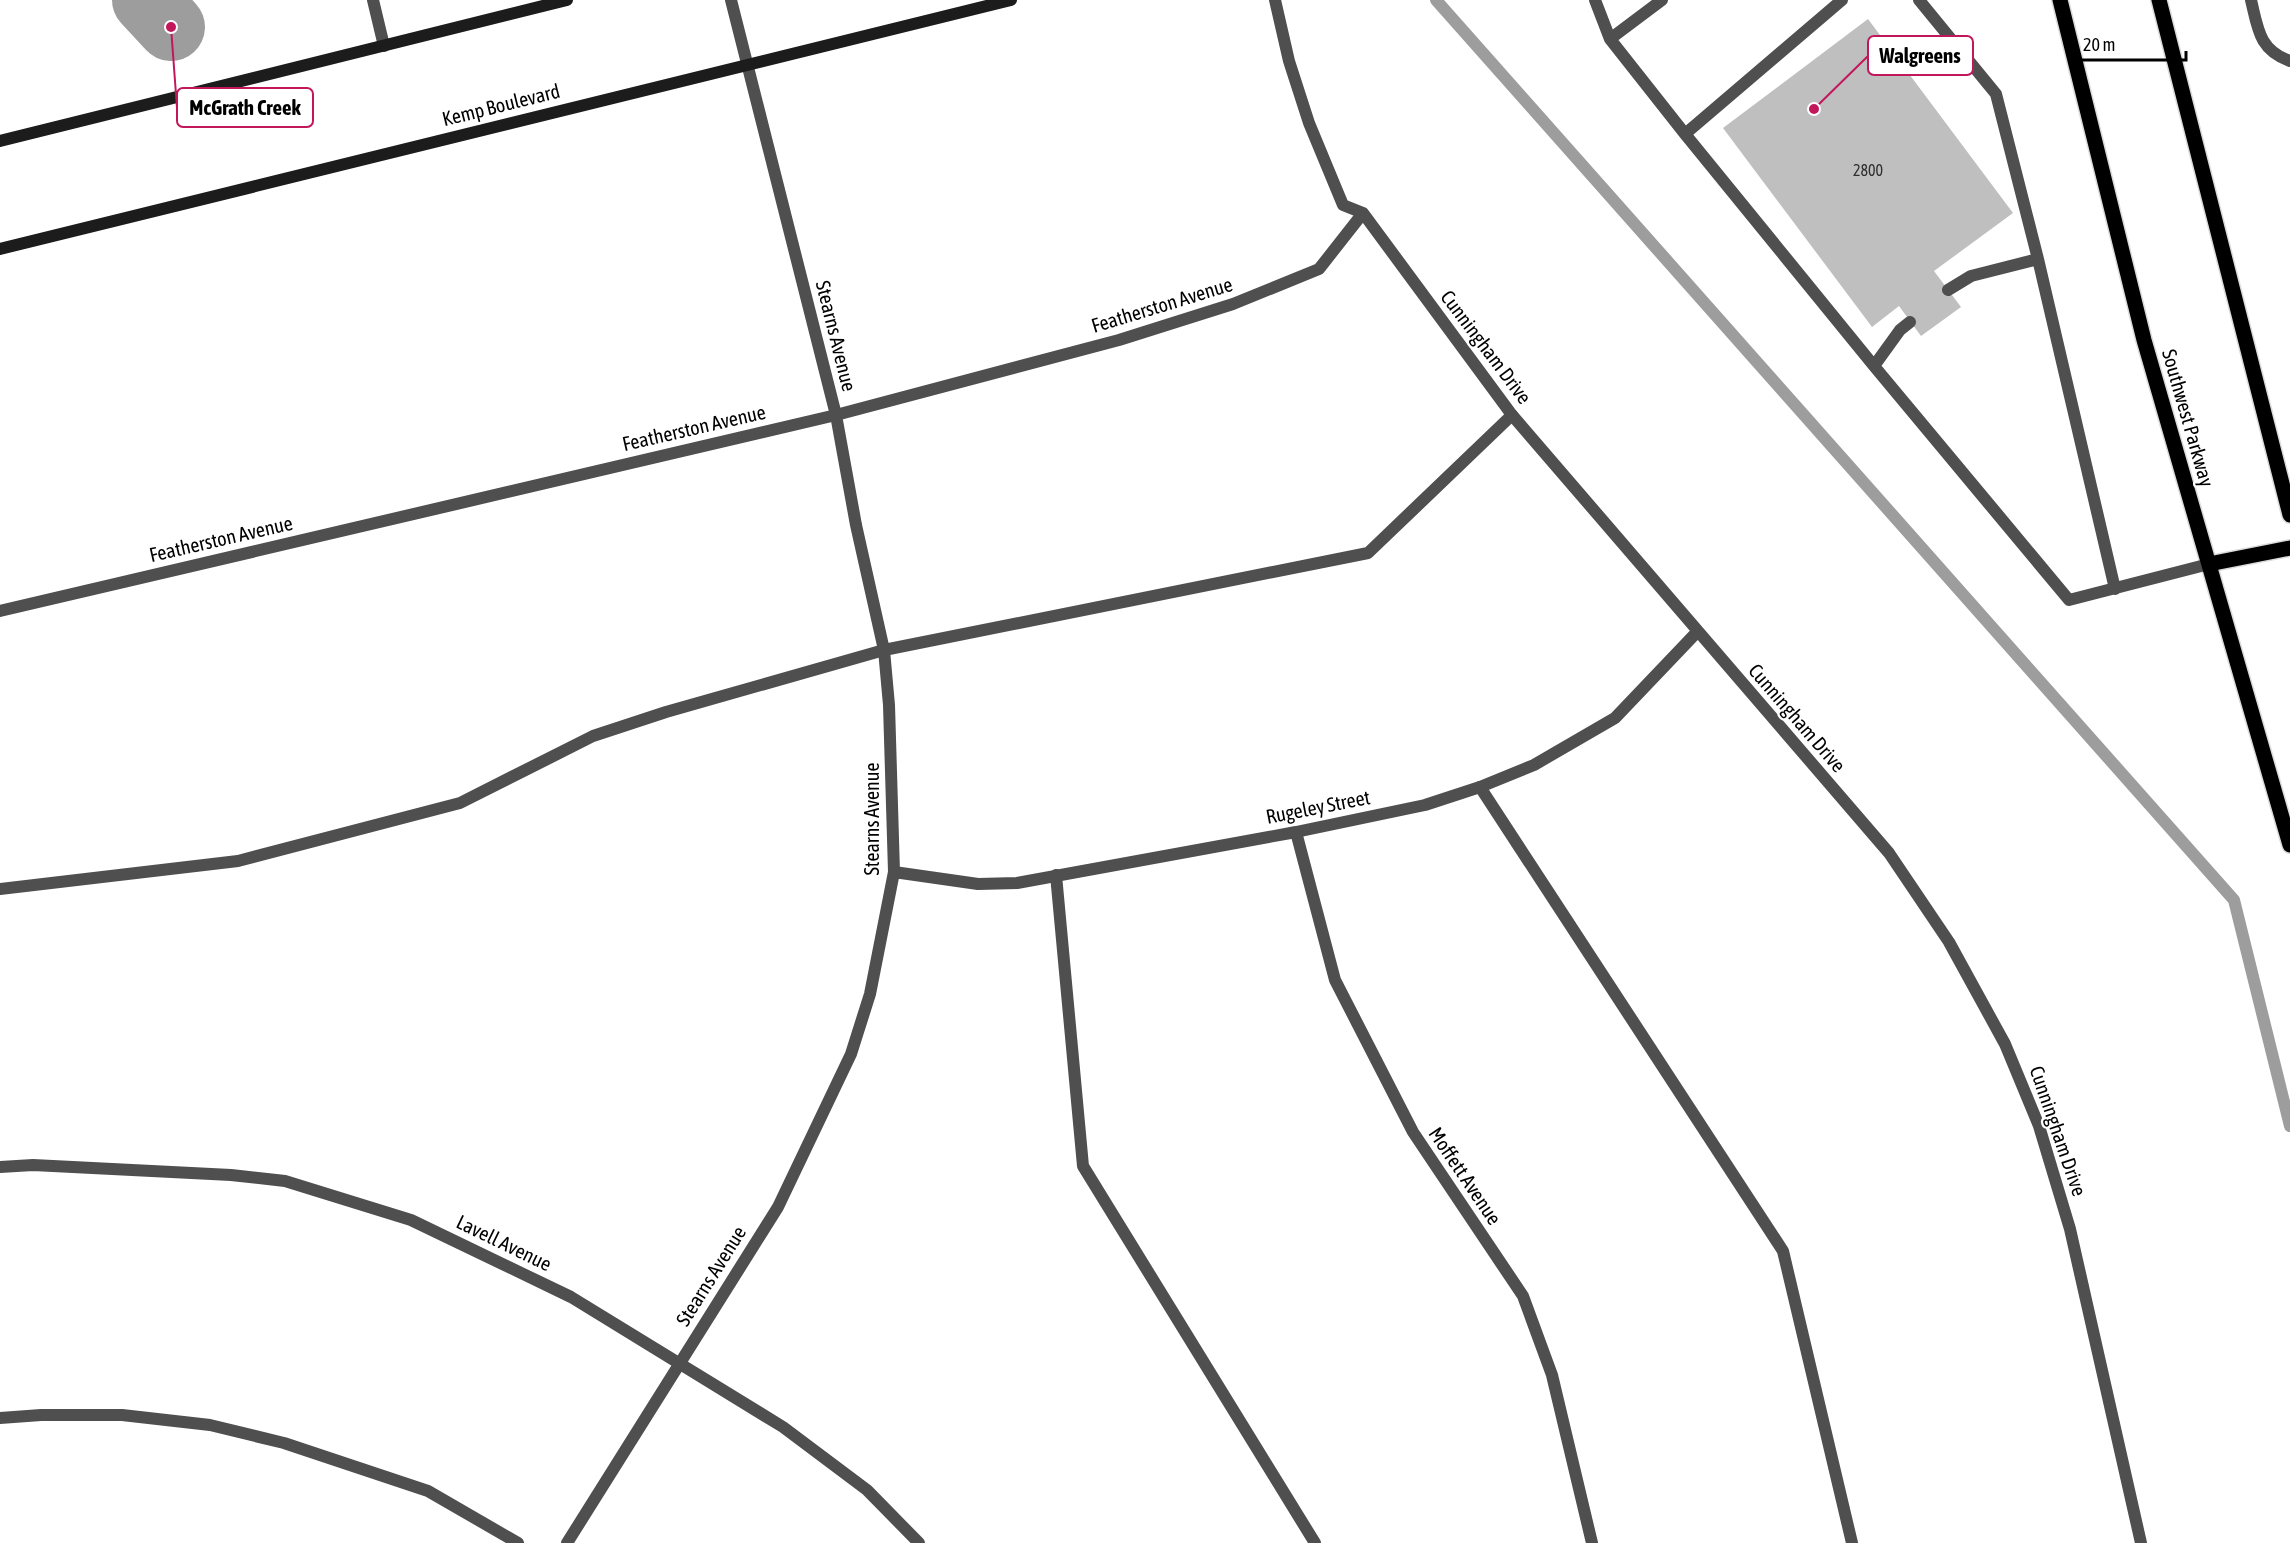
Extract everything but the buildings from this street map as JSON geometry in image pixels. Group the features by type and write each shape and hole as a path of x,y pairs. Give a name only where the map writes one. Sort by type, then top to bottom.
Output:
{"main road":[{"path":"0,141 567,0"},
{"name":"Kemp Boulevard","path":"0,249 1011,0"},
{"name":"Southwest Parkway","path":"2060,0 2144,340 2290,845"},
{"path":"2158,0 2290,515"},
{"path":"2209,564 2290,548"}],"street":[{"path":"373,0 384,46"},
{"name":"Stearns Avenue","path":"567,1543 778,1207 851,1054 870,993 894,872 890,705 884,650 856,525 836,415 732,0"},
{"name":"Cunningham Drive","path":"1275,0 1289,61 1309,123 1343,205 1363,213 1512,415 1889,853 1949,942 2005,1044 2039,1126 2070,1229 2141,1543"},
{"path":"1595,0 1610,39 1685,134 2069,600 2209,564"},
{"path":"1610,39 1662,0"},
{"path":"1685,134 1842,0"},
{"path":"1919,0 1996,94 2038,259 2115,589"},
{"path":"2251,0 2258,33 2273,55 2290,61"},
{"name":"Featherston Avenue","path":"0,611 836,415 1119,340 1233,304 1319,269 1363,213"},
{"path":"1948,290 1971,276 2038,259"},
{"path":"1874,366 1900,330 1910,322"},
{"path":"0,889 238,861 460,803 593,736 666,712 884,650 1368,553 1512,415"},
{"name":"Rugeley Street","path":"894,872 978,884 1017,883 1296,832 1425,805 1480,787 1534,765 1615,717 1697,632"},
{"path":"1480,787 1783,1251 1852,1543"},
{"name":"Moffett Avenue","path":"1296,832 1335,980 1413,1132 1522,1296 1552,1375 1592,1543"},
{"path":"1056,875 1083,1166 1315,1543"},
{"name":"Lavell Avenue","path":"0,1167 33,1165 219,1174 285,1181 411,1220 571,1297 783,1427 867,1490 919,1543"},
{"path":"0,1418 41,1414 122,1415 210,1425 284,1443 428,1491 518,1543"}],"waterway":[{"path":"146,0 171,27"},
{"path":"1436,0 2234,900 2290,1126"}],"place":[{"name":"McGrath Creek","path":"171,27"},
{"name":"Walgreens","path":"1814,109"}]}
